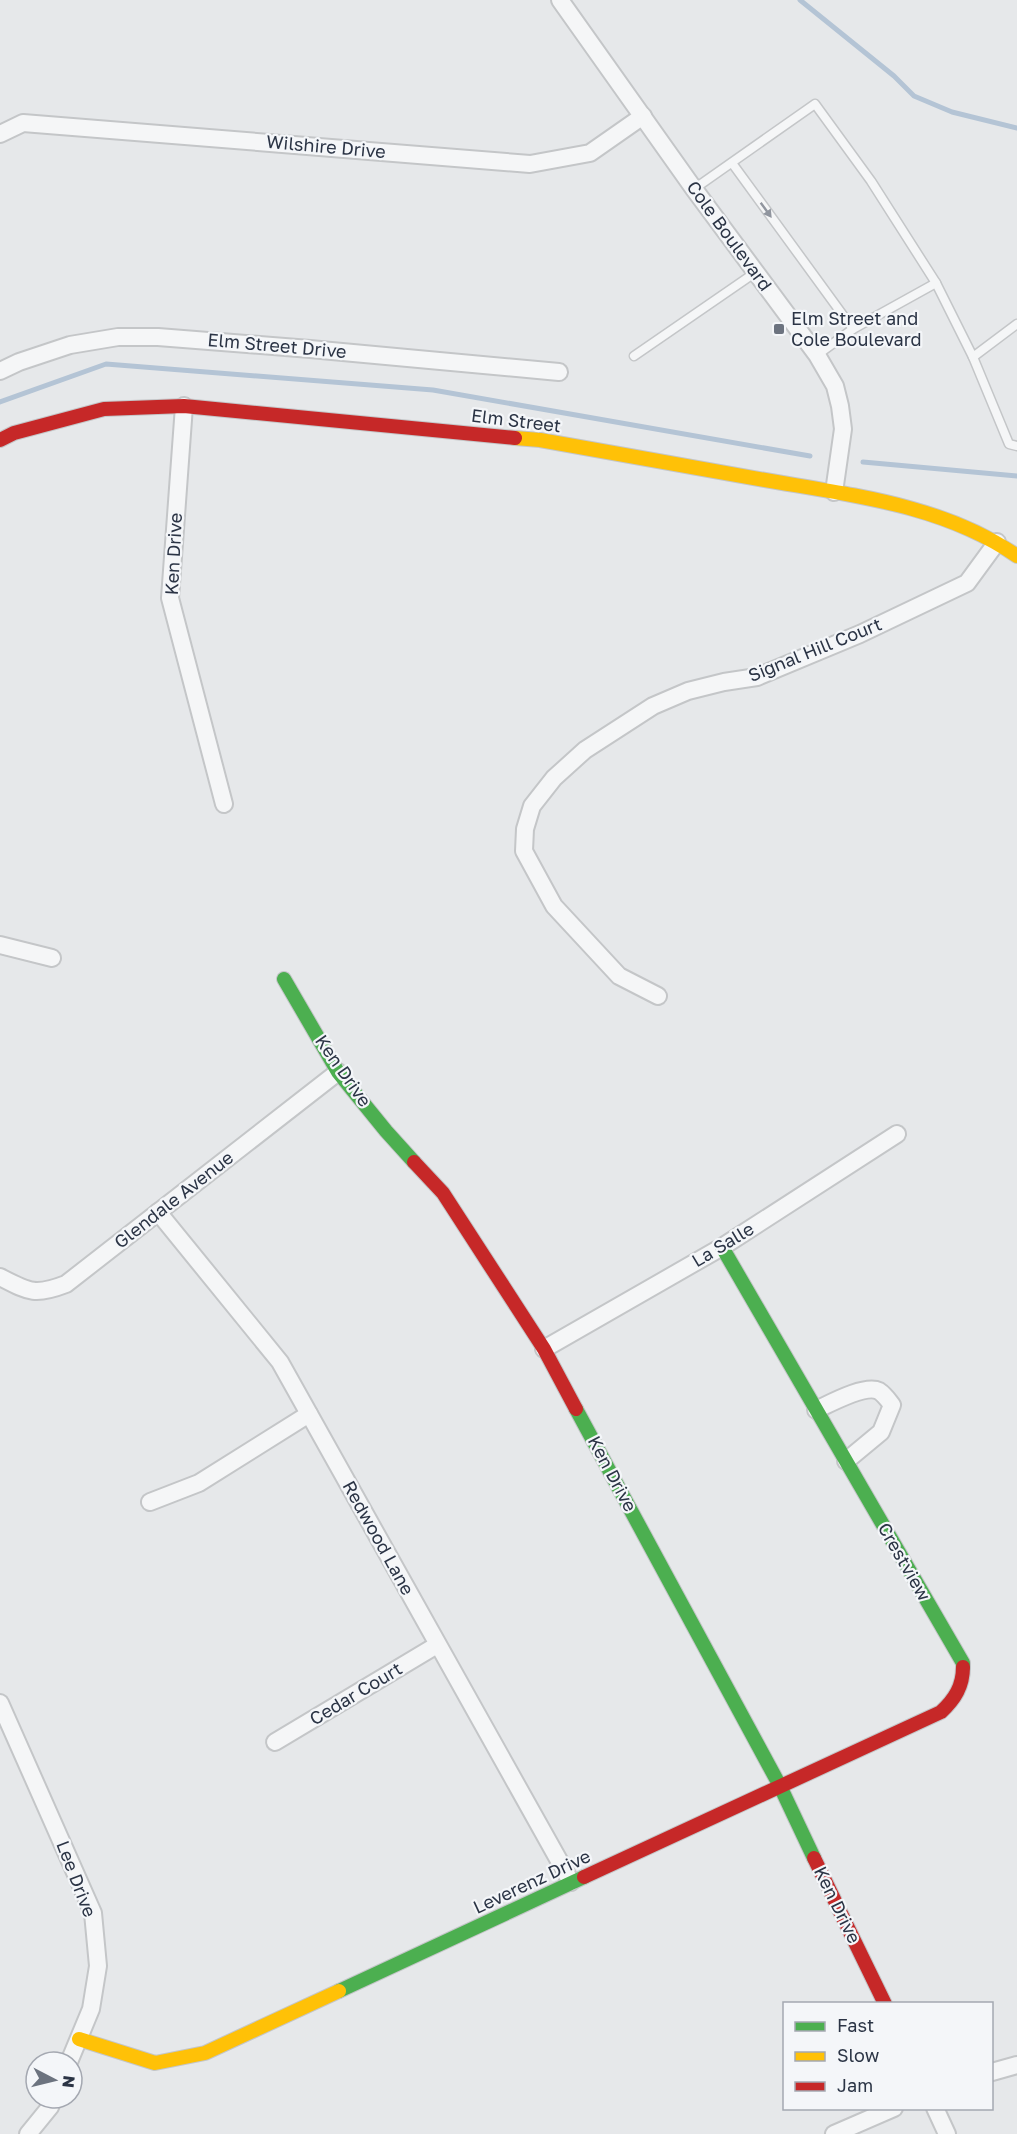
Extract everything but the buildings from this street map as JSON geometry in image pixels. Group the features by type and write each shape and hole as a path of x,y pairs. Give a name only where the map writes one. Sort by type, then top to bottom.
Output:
{"street":[{"name":"Cole Boulevard","path":"560,0 694,189 817,355 834,386 843,429 834,492"},
{"name":"Wilshire Drive","path":"0,134 23,123 530,164 590,153 643,116"},
{"name":"Elm Street Drive","path":"0,371 19,362 70,345 118,337 158,337 310,348 559,372"},
{"name":"Elm Street","path":"0,440 14,433 104,409 184,406 540,440 834,492 928,512 997,542 1017,556"},
{"name":"Ken Drive","path":"184,406 170,598 224,804"},
{"name":"Signal Hill Court","path":"658,996 619,976 554,906 524,851 525,830 532,806 554,778 585,750 653,706 688,691 757,677 860,634 967,583 997,542"},
{"path":"0,945 52,958"},
{"name":"Ken Drive","path":"284,978 338,1072 386,1131 443,1193 544,1349 780,1786 884,2002"},
{"name":"Glendale Avenue","path":"0,1277 25,1290 45,1292 66,1284 338,1072"},
{"name":"La Salle","path":"544,1349 722,1247 897,1134"},
{"name":"Redwood Lane","path":"158,1212 280,1362 571,1882"},
{"name":"Crestview","path":"722,1247 963,1664"},
{"path":"816,1410 865,1389 877,1390 892,1406 881,1432 846,1461"},
{"path":"150,1502 200,1483 309,1414"},
{"name":"Cedar Court","path":"275,1742 437,1645"},
{"name":"Leverenz Drive","path":"79,2038 155,2063 205,2053 941,1712 951,1704 961,1686 963,1664"},
{"name":"Lee Drive","path":"0,1703 4,1722 93,1913 98,1966 91,2009 74,2050"},
{"path":"993,2072 1017,2065"},
{"path":"28,2134 48,2110"},
{"path":"834,2134 892,2110"},
{"path":"935,2110 947,2134"}],"lane":[{"path":"694,189 815,104 871,181 936,284 973,357 1009,444 1017,446"},
{"path":"732,163 853,329"},
{"path":"634,356 756,272"},
{"path":"817,355 853,329 936,284"},
{"path":"973,357 1017,324"}],"waterway":[{"path":"800,0 894,76 914,96 952,112 1017,128"},
{"path":"0,402 106,364 433,390 810,456"},
{"path":"863,462 1017,476"}],"traffic: fast":[{"path":"284,979 338,1072 414,1162"},
{"path":"722,1247 963,1663 963,1667"},
{"path":"576,1409 780,1786 814,1858"},
{"path":"339,1991 584,1877"}],"traffic: slow":[{"path":"515,438 540,440 896,504 959,525 1017,556"},
{"path":"79,2039 155,2063 205,2053 339,1991"}],"traffic: jam":[{"path":"0,440 14,433 104,409 184,406 515,438"},
{"path":"414,1162 443,1193 544,1349 576,1409"},
{"path":"584,1877 941,1712 957,1692 962,1680 963,1667"},
{"path":"814,1858 884,2002"}],"place":[{"name":"Elm Street and Cole Boulevard","path":"779,329"}]}
